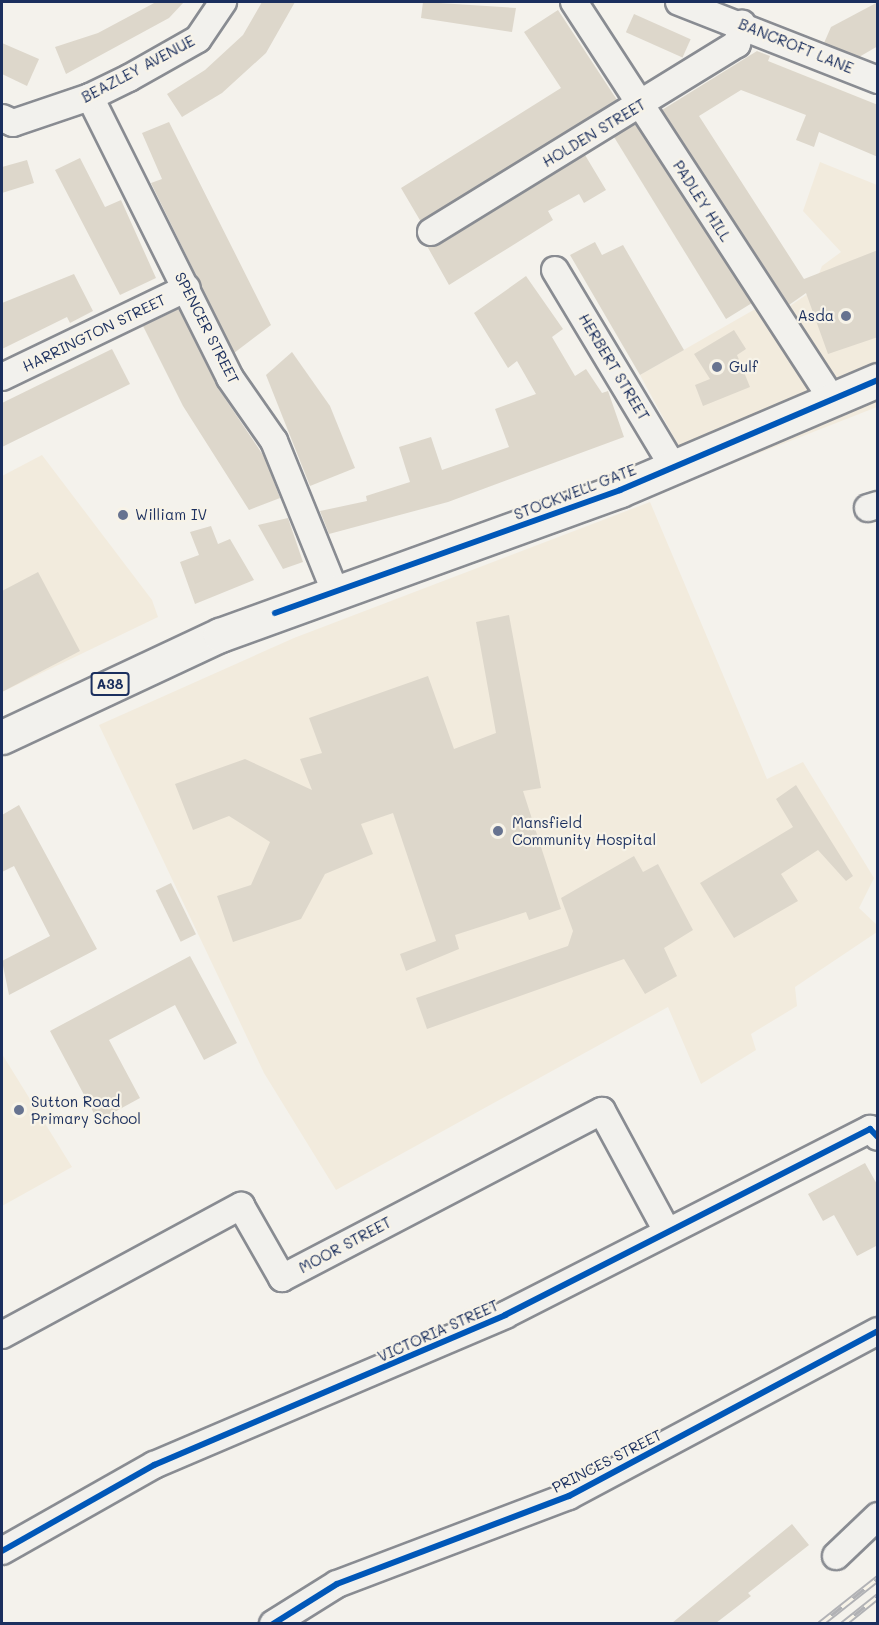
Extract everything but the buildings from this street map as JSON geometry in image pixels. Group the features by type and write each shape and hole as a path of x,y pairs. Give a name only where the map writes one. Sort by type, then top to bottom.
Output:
{"highway":[{"name":"STOCKWELL GATE","path":"2,737 220,635 335,591 620,490 672,465 878,380"}],"street":[{"name":"BEAZLEY AVENUE","path":"2,118 13,123 90,97 198,39 223,2"},
{"name":"PADLEY HILL","path":"574,2 831,399"},
{"name":"BANCROFT LANE","path":"680,2 742,24 878,80"},
{"name":"HOLDEN STREET","path":"432,232 737,44 742,24"},
{"name":"SPENCER STREET","path":"90,97 230,378 274,441 335,591"},
{"name":"HERBERT STREET","path":"555,270 672,465"},
{"name":"HARRINGTON STREET","path":"2,377 187,288"},
{"name":"MOOR STREET","path":"2,1335 241,1206 282,1278 602,1111 667,1231"},
{"name":"VICTORIA STREET","path":"2,1551 154,1465 505,1316 870,1129 878,1137"},
{"name":"PRINCES STREET","path":"273,1623 337,1584 569,1496 878,1331"},
{"path":"836,1556 878,1516"}],"shaded area":[{"path":"820,162 877,185 877,407 696,478 640,375 757,308 784,310 812,291 822,266 841,252 803,211"},
{"path":"42,455 152,600 158,617 2,692 2,476"},
{"name":"Mansfield Community Hospital","path":"650,502 767,779 803,762 874,878 859,908 877,925 877,932 795,987 797,1006 751,1034 756,1050 701,1084 668,1007 336,1190 264,1073 99,725 294,638"},
{"name":"Sutton Road Primary School","path":"2,1054 72,1167 2,1206"}],"railway":[{"path":"820,1624 878,1578"},
{"path":"843,1624 878,1596"}],"cycle path":[{"path":"275,613 620,490 878,380"},
{"path":"2,1551 154,1465 505,1315 870,1129 878,1137"},
{"path":"273,1624 337,1584 569,1496 878,1331"}],"place":[{"name":"Asda","path":"846,316"},
{"name":"Gulf","path":"717,367"},
{"name":"William IV","path":"123,515"},
{"name":"Mansfield Community Hospital","path":"498,831"},
{"name":"Sutton Road Primary School","path":"19,1110"}]}
